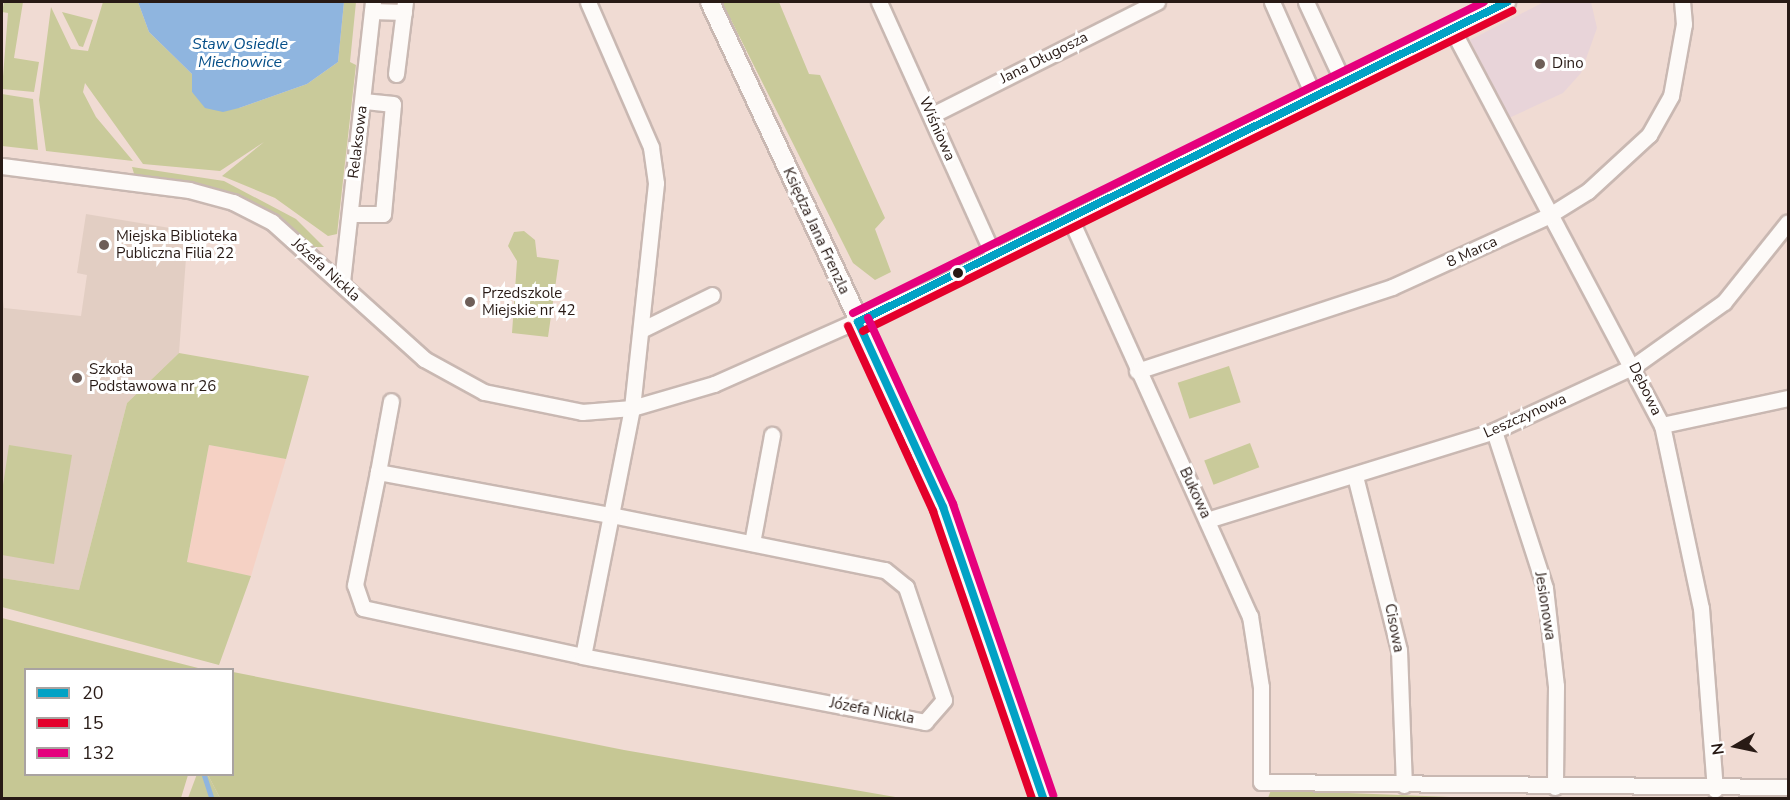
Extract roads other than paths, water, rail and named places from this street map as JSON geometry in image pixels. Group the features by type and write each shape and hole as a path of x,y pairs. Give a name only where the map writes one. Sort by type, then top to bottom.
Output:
{"main road":[{"name":"Księdza Jana Frenzla","path":"710,2 943,507 1043,798"}],"street":[{"path":"583,656 632,408 656,220 655,169 651,147 588,2"},
{"name":"Wiśniowa","path":"879,2 932,115 994,257"},
{"name":"Jana Długosza","path":"932,115 1157,2"},
{"path":"1272,2 1315,99"},
{"path":"1306,2 1344,84"},
{"name":"Józefa Nickla","path":"2,166 189,190 234,202 272,222 342,282 424,359 484,392 582,412 632,408 714,384 858,322 1315,99 1504,2"},
{"name":"8 Marca","path":"1137,371 1382,291 1548,216 1626,161 1649,135 1671,96 1684,24 1682,2"},
{"path":"372,6 404,7 396,74"},
{"name":"Relaksowa","path":"342,282 372,6"},
{"name":"Dębowa","path":"1452,29 1548,216 1634,366 1662,425 1701,608 1715,789"},
{"path":"350,214 383,214 393,104 363,101"},
{"name":"Bukowa","path":"1070,218 1137,371 1208,520 1250,616 1259,652 1261,782 1404,785"},
{"name":"Leszczynowa","path":"1208,520 1494,432 1634,366 1724,302 1788,222"},
{"path":"641,330 711,295"},
{"path":"1662,425 1788,398"},
{"name":"Józefa Nickla","path":"378,472 611,515 885,570 906,587 944,700 925,722 583,656 363,608 355,585 391,401"},
{"name":"Jesionowa","path":"1494,432 1545,588 1556,686 1555,787"},
{"path":"752,543 772,435"},
{"name":"Cisowa","path":"1355,476 1399,650 1404,785"},
{"path":"1404,785 1715,789 1788,787"}],"water":[{"name":"Staw Osiedle Miechowice","path":"138,2 344,2 338,62 307,84 239,108 223,112 205,108 192,92 192,74 149,32"}],"waterway":[{"path":"205,776 212,798"}],"place":[{"name":"Dino","path":"1540,64"},
{"name":"Miejska Biblioteka Publiczna Filia 22","path":"104,245"},
{"name":"Przedszkole Miejskie nr 42","path":"470,302"},
{"name":"Szkoła Podstawowa nr 26","path":"77,378"}]}
